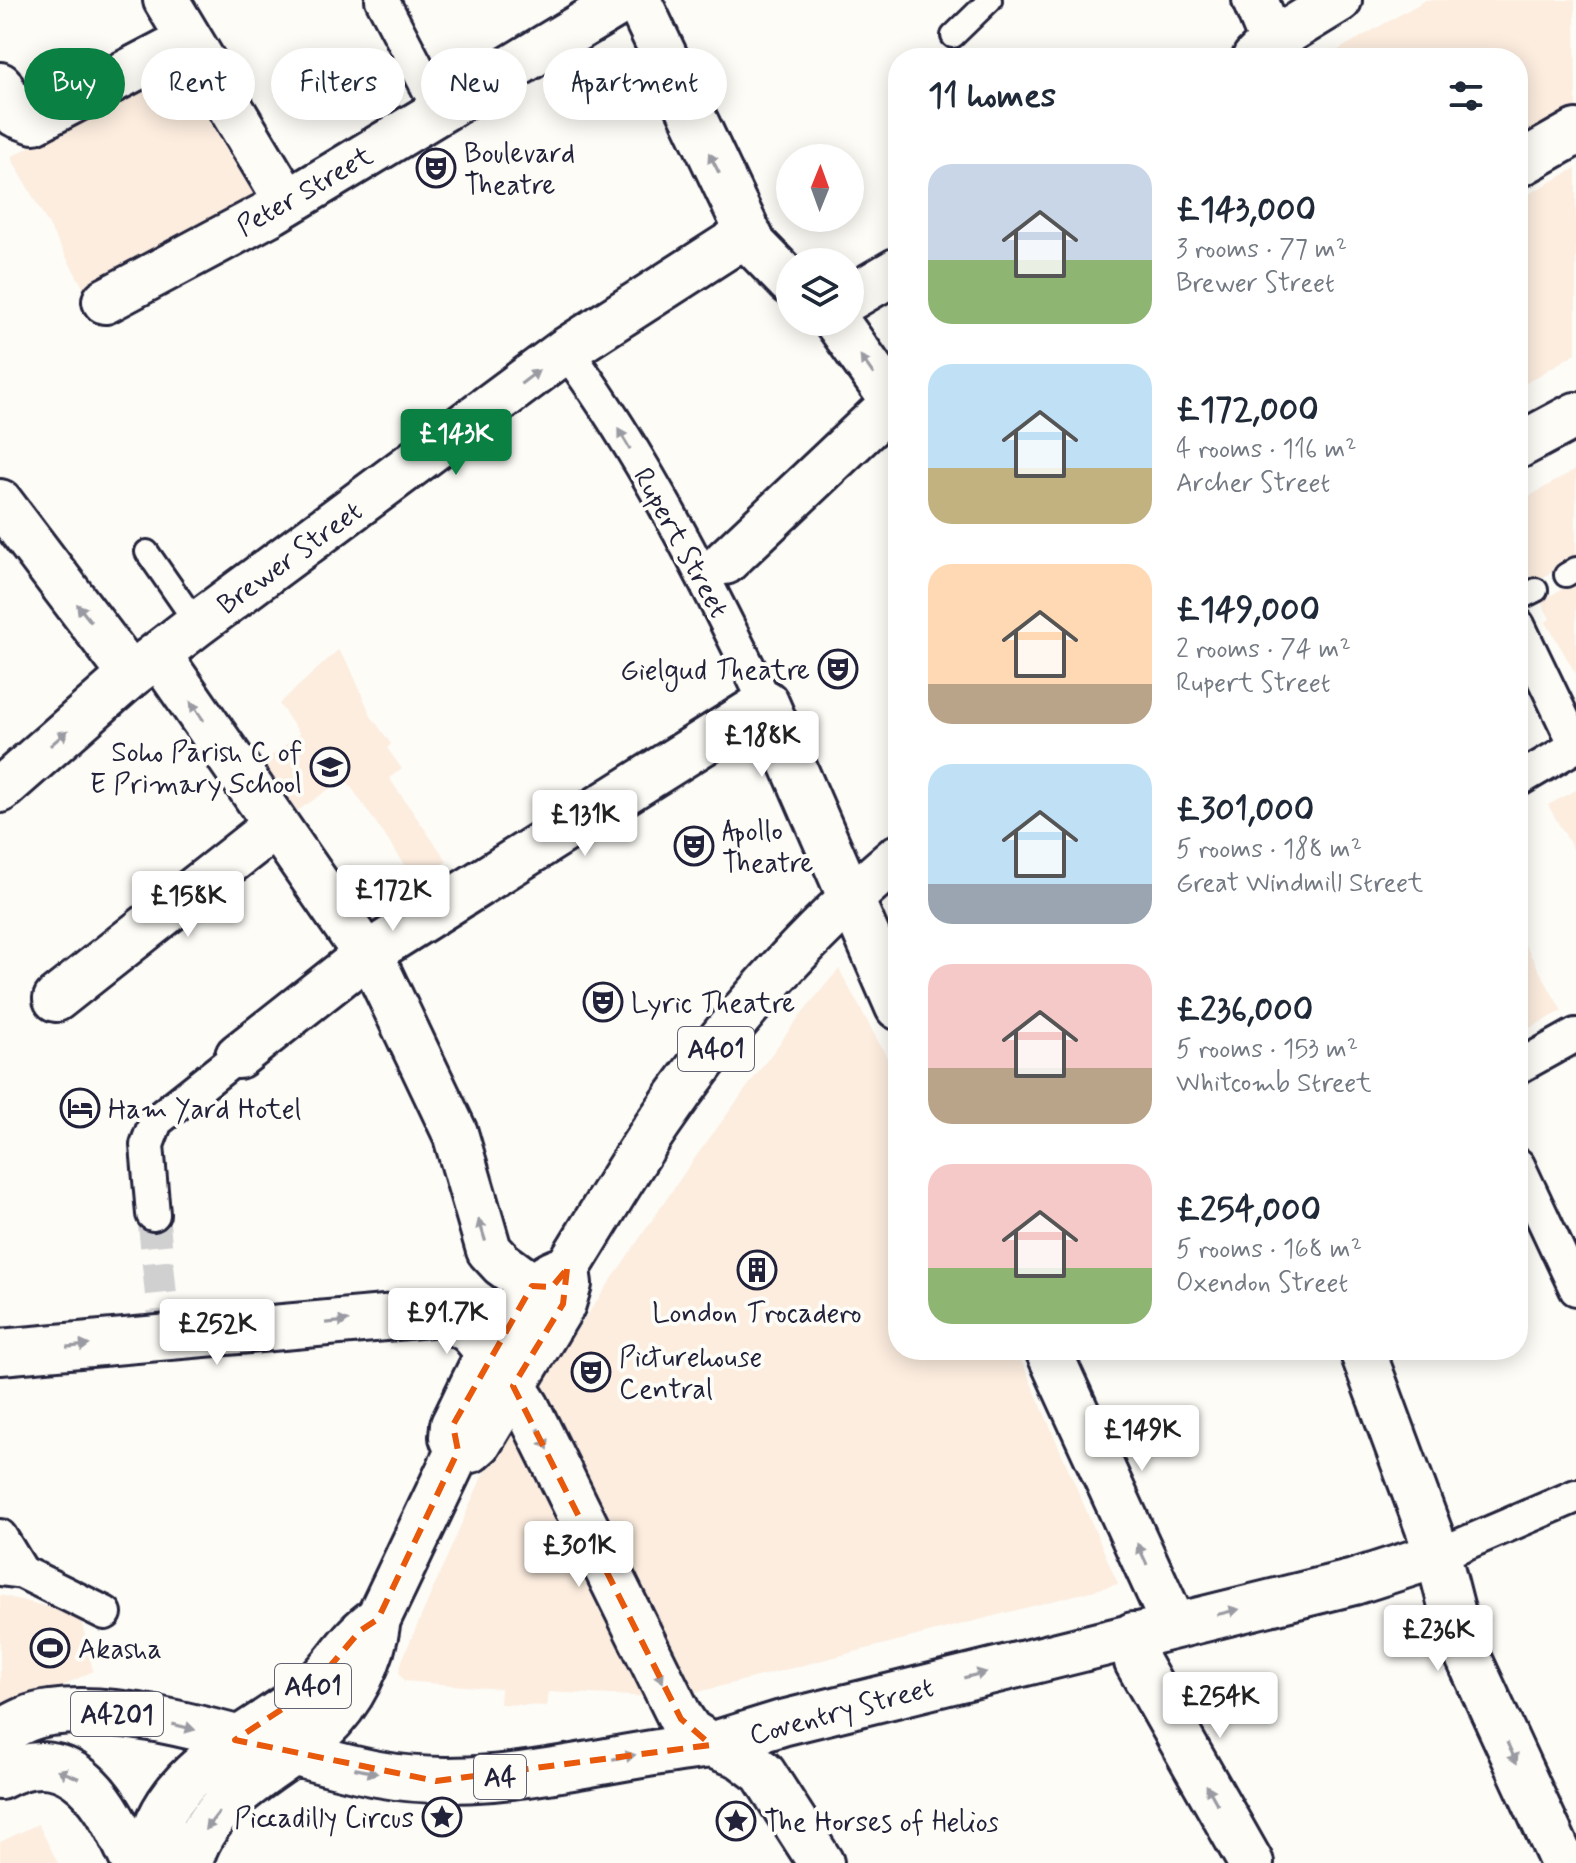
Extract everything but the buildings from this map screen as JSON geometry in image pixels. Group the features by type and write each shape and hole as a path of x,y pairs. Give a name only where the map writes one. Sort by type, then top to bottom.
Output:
{"street":[{"path":"166,0 187,41 194,46 286,200"},
{"path":"382,0 421,75"},
{"name":"Peter Street","path":"527,59 624,0"},
{"path":"638,0 754,245 776,268"},
{"path":"1255,0 1267,48"},
{"path":"1273,48 1339,0"},
{"path":"0,85 15,114 34,121 187,41"},
{"name":"Peter Street","path":"105,301 262,217 424,120"},
{"path":"1528,159 1576,132"},
{"name":"Brewer Street","path":"0,790 144,665 197,624 566,350 748,233"},
{"path":"864,290 888,276"},
{"path":"847,336 888,394"},
{"name":"Rupert Street","path":"566,350 716,571 766,703 888,984"},
{"path":"716,571 888,412"},
{"path":"1528,441 1576,415"},
{"path":"0,502 144,665 276,825 366,955 455,1133 489,1250 502,1264 549,1277"},
{"path":"1528,646 1576,746 1528,774"},
{"path":"153,1214 147,1145 156,1121 366,955 766,703"},
{"path":"56,999 276,825"},
{"name":"A401","path":"235,1740 308,1692 360,1631 378,1619 458,1451 452,1437 453,1425 503,1370 549,1277 673,1102 777,975 888,866"},
{"path":"1528,1061 1576,1035"},
{"path":"1528,1186 1576,1289"},
{"path":"0,1352 441,1313 461,1323 503,1370 527,1407 681,1719 690,1732 711,1745 739,1755 763,1773 821,1863"},
{"path":"1052,1360 1154,1630 1137,1662 1251,1863"},
{"path":"1366,1360 1438,1555 1459,1637 1563,1863"},
{"path":"1438,1555 1576,1496"},
{"path":"0,1536 11,1571 105,1613"},
{"name":"Coventry Street","path":"235,1740 380,1774 436,1781 499,1777 711,1745 764,1728 1354,1582 1438,1555"},
{"path":"190,1863 200,1836 227,1801 290,1755 336,1715 361,1676 375,1643 378,1619"},
{"name":"A4201","path":"0,1733 29,1717 67,1711 138,1717 235,1740"},
{"path":"148,1863 150,1842 167,1804 186,1781 235,1740"},
{"name":"A4201","path":"0,1777 19,1767 40,1765 80,1778 92,1787 117,1824 134,1863"}],"lane":[{"path":"953,36 990,0"},
{"path":"147,552 197,624"}],"highlighted area":[{"path":"567,1269 563,1304 513,1386 681,1719 711,1745 436,1781 235,1740 308,1692 360,1631 378,1619 458,1451 453,1425 532,1286 552,1287"}],"shaded area":[{"path":"1426,0 1575,0 1576,110 1528,139 1528,48 1342,48"},
{"path":"141,85 141,120 227,120 267,188 85,291 11,157 78,120 125,120 125,94"},
{"path":"1576,168 1576,353 1528,382 1528,194"},
{"path":"1576,469 1576,559 1532,583 1528,574 1528,497"},
{"path":"1576,581 1576,674 1546,622 1550,619 1541,601"},
{"name":"Soho Parish C of E Primary School","path":"338,650 350,667 371,716 391,744 387,748 402,769 389,778 447,861 416,881 345,778 293,814 259,765 300,734 279,704"},
{"path":"1576,790 1576,854 1548,805"},
{"path":"1528,951 1562,1011 1528,1029"},
{"name":"London Trocadero","path":"839,969 888,1060 888,1360 1021,1360 1118,1584 675,1698 548,1692 547,1706 500,1704 501,1689 404,1681 399,1672 403,1658 491,1456 689,1166 802,1013"},
{"path":"0,1595 80,1615 93,1671 0,1717"},
{"path":"38,1824 58,1863 0,1863 0,1842"}],"tunnel":[{"path":"153,1214 163,1315"}],"place":[{"name":"Boulevard Theatre","path":"436,168"},
{"name":"Gielgud Theatre","path":"838,669"},
{"name":"Soho Parish C of E Primary School","path":"330,767"},
{"name":"Apollo Theatre","path":"694,846"},
{"name":"Lyric Theatre","path":"603,1002"},
{"name":"Ham Yard Hotel","path":"80,1108"},
{"name":"London Trocadero","path":"757,1270"},
{"name":"Picturehouse Central","path":"591,1372"},
{"name":"Akasha","path":"50,1648"},
{"name":"Piccadilly Circus","path":"442,1817"},
{"name":"The Horses of Helios","path":"736,1821"}]}
